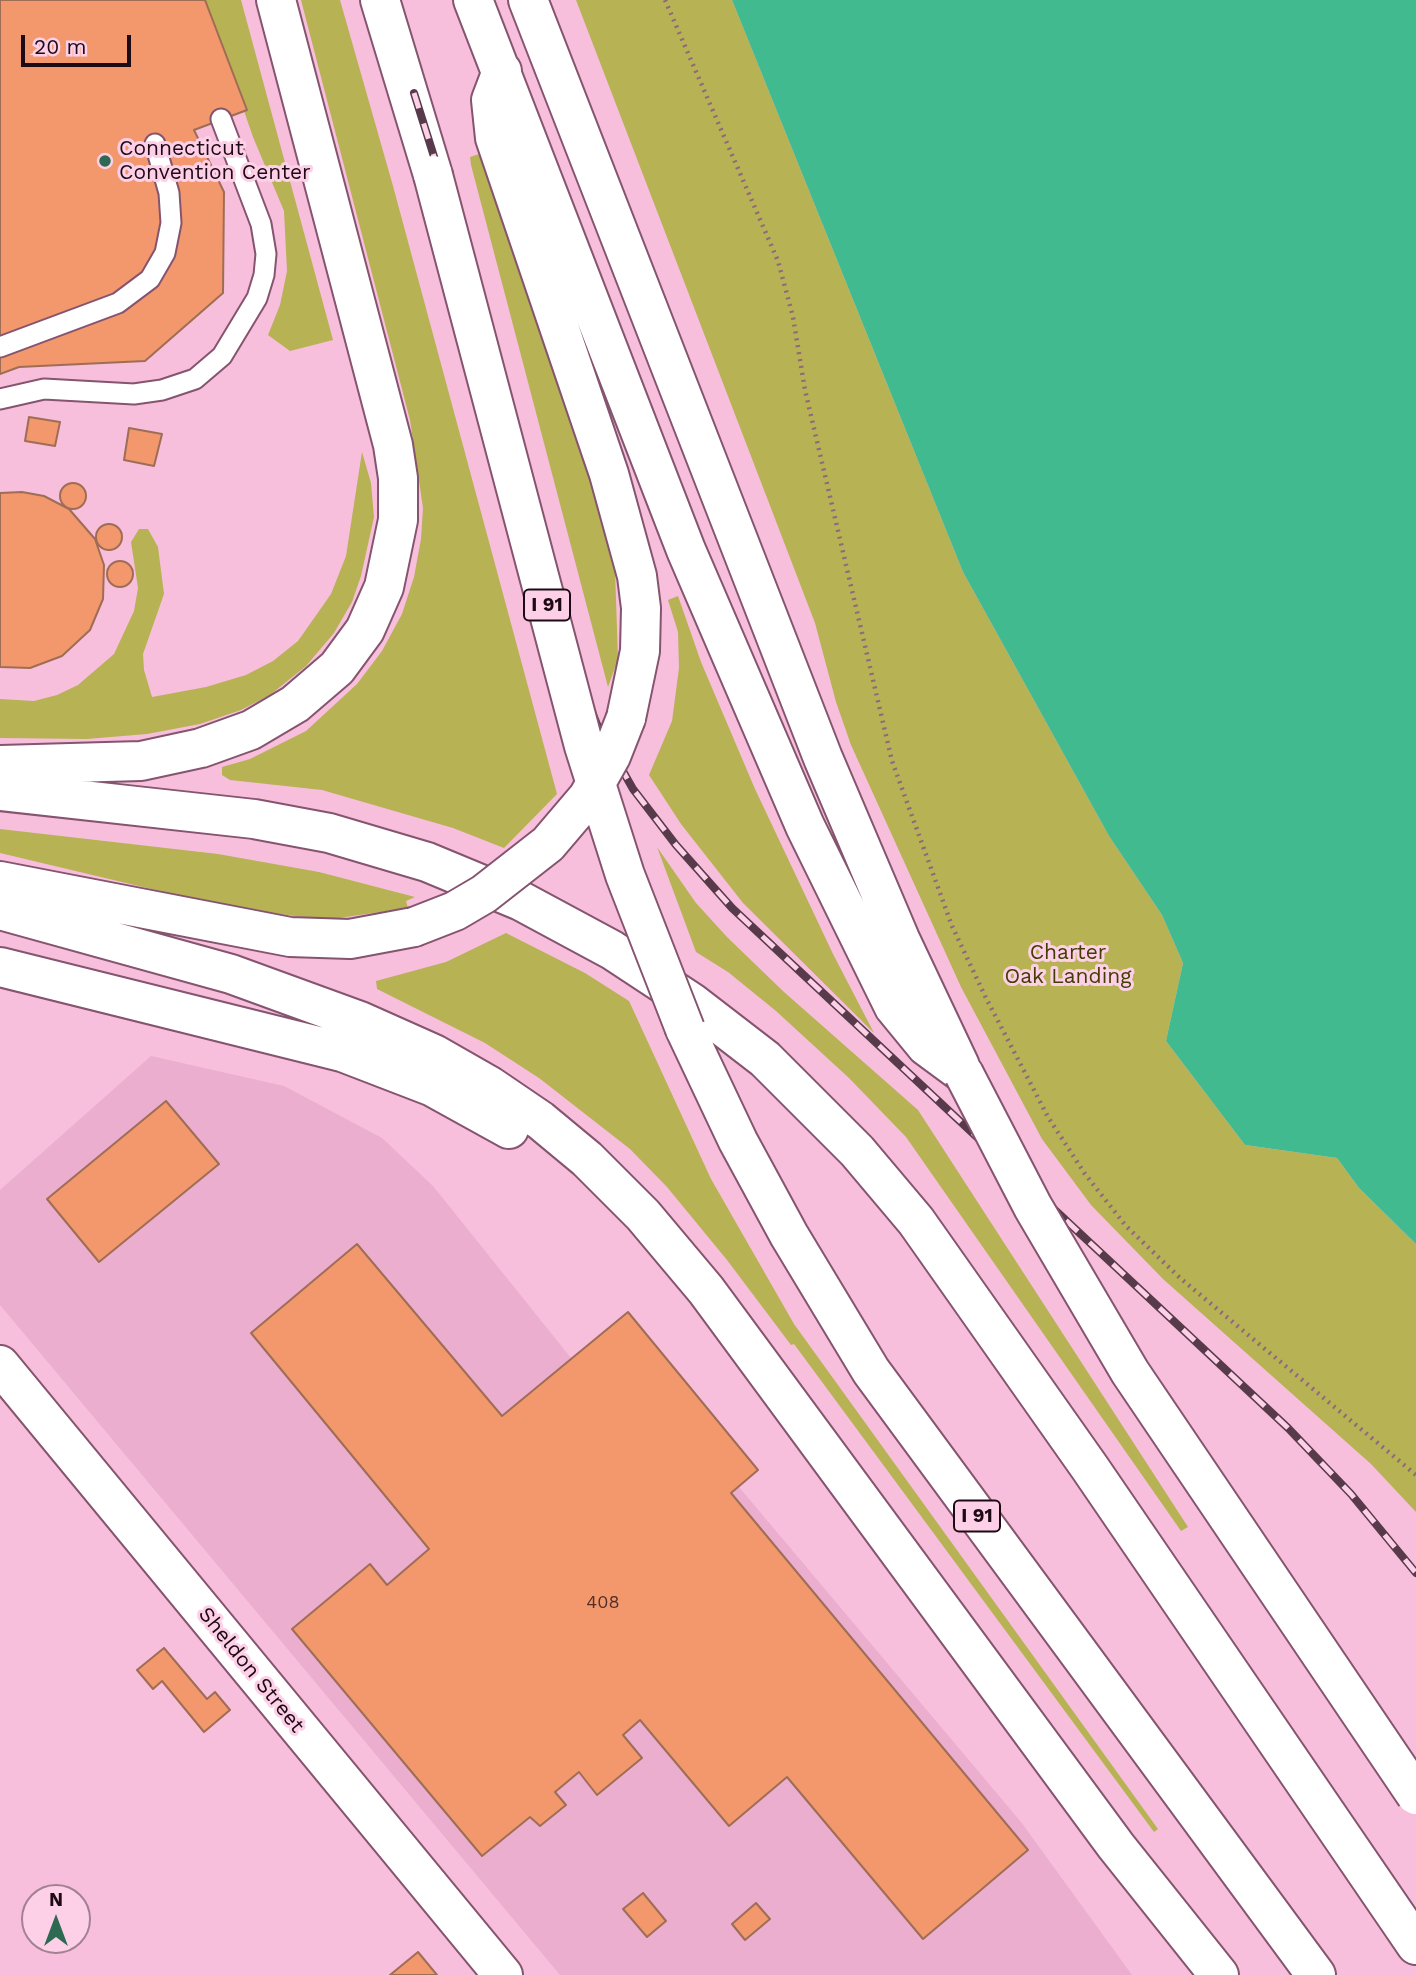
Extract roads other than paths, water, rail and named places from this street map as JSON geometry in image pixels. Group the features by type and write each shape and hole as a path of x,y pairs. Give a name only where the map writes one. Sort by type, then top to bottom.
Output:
{"main road":[{"path":"0,765 141,761 201,748 251,730 295,704 337,668 365,630 384,587 398,520 398,478 393,445 276,0"},
{"name":"I 91","path":"380,0 433,174 598,791 653,949 718,1100 795,1247 878,1381 1316,1975"},
{"path":"474,0 686,550 783,777 854,931 894,1007 926,1046 964,1074"},
{"path":"528,0 823,758 900,939 964,1074 1033,1207 1130,1373 1416,1795"},
{"path":"0,881 290,937 350,939 414,927 455,911 484,894 519,870 557,835 600,777 626,718 640,650 641,608 637,576 609,474 492,127 491,100 502,71"},
{"path":"0,791 244,818 380,846 461,874 521,901 611,950 674,990 780,1073 834,1126 897,1197 1163,1574 1416,1945"},
{"path":"0,910 277,989 411,1043 490,1086 540,1120 587,1159 643,1215 706,1290 1116,1846 1219,1975"},
{"path":"0,967 287,1036 386,1068 481,1112 529,1142 602,1200 643,1215"},
{"name":"Sheldon Street","path":"0,1366 503,1975"}],"lane":[{"path":"0,399 44,389 134,394 162,390 195,379 222,356 257,298 264,275 266,254 261,224 221,120"},
{"path":"0,346 118,303 150,279 165,253 171,223 169,194 155,144"}],"railway":[{"path":"414,93 442,182 573,664 598,727 633,789 676,845 732,908 1288,1428 1351,1494 1416,1573"}],"place":[{"name":"Connecticut Convention Center","path":"105,161"}],"park label":[{"name":"Charter Oak Landing","path":"1068,965"}]}
